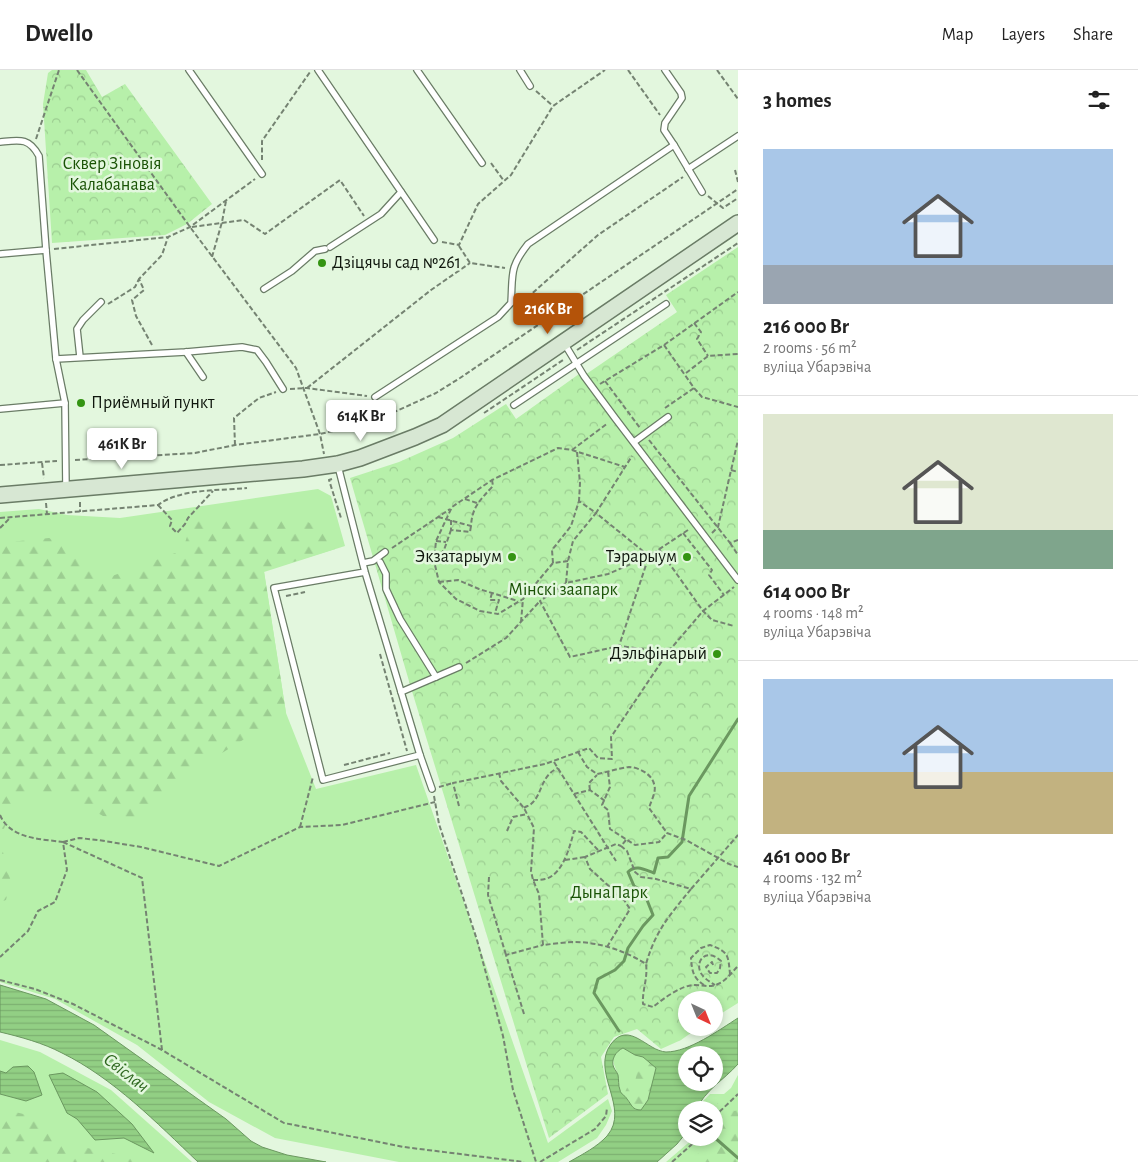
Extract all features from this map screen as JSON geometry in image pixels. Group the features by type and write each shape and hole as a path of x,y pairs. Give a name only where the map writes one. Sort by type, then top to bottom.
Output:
{"main road":[{"path":"0,495 267,473 339,470 442,424 567,349 738,223"}],"lane":[{"path":"188,70 262,174"},
{"path":"318,70 434,240"},
{"path":"417,70 482,163"},
{"path":"520,70 530,86"},
{"path":"664,70 681,93 682,98 665,123 664,130 702,192"},
{"path":"689,171 738,136"},
{"path":"0,142 20,140 34,146 39,156 56,358 65,403 66,489"},
{"path":"375,397 498,317 511,303 512,270 520,254 528,244 674,145"},
{"path":"264,289 292,271 315,251 328,248 382,214 401,192"},
{"path":"0,254 46,250"},
{"path":"80,357 77,329 82,320 101,302"},
{"path":"514,405 666,304"},
{"path":"56,358 157,354 242,347 257,350 283,389"},
{"path":"567,349 615,418 738,580"},
{"path":"186,352 203,377"},
{"path":"0,409 65,403"},
{"path":"634,442 668,417"},
{"path":"339,470 365,572 432,789"},
{"path":"363,563 373,561 386,552"},
{"path":"380,562 386,574 386,590 400,619 436,678"},
{"path":"365,572 274,588 322,780 420,755"},
{"path":"401,692 459,668"}],"path":[{"path":"34,146 59,70"},
{"path":"77,70 212,257 296,368 320,434 324,455"},
{"path":"46,250 168,237 190,227 262,174 262,141 311,70"},
{"path":"459,246 478,204 511,175 553,106 605,70"},
{"path":"628,70 665,123"},
{"path":"718,70 738,99"},
{"path":"530,86 553,106"},
{"path":"482,163 488,159 504,181"},
{"path":"735,170 738,182"},
{"path":"511,303 528,297 598,235 689,171"},
{"path":"190,227 244,220 265,234 340,180 368,223"},
{"path":"0,465 195,453 236,445 320,434 371,421 436,393 738,189"},
{"path":"714,200 723,208 738,198"},
{"path":"212,257 226,200"},
{"path":"101,302 106,306 135,287 139,279 162,255 168,237"},
{"path":"434,240 459,246 470,263"},
{"path":"478,417 567,349 738,243"},
{"path":"307,388 431,290 470,263 512,270"},
{"path":"139,279 144,290 132,300 136,316 157,354"},
{"path":"594,388 664,345 738,292"},
{"path":"694,323 700,332 696,339 708,356"},
{"path":"664,345 702,397 738,407"},
{"path":"685,374 708,356 738,354"},
{"path":"605,381 738,555"},
{"path":"236,445 234,418 259,398 283,389 307,388 375,397"},
{"path":"663,410 694,388"},
{"path":"572,450 615,418"},
{"path":"707,538 718,527 738,440"},
{"path":"386,552 492,480 558,448 572,450 625,467"},
{"path":"566,583 568,560 573,541 596,513 638,448"},
{"path":"553,563 552,550 571,526 579,501 580,483 577,452"},
{"path":"42,462 44,483"},
{"path":"339,470 329,480 344,526"},
{"path":"731,470 738,472"},
{"path":"451,530 470,532 472,514 477,504 492,486 492,480"},
{"path":"0,518 158,505 183,494 252,487"},
{"path":"158,505 172,520 170,526 176,533 214,491"},
{"path":"465,498 477,504"},
{"path":"46,501 47,514"},
{"path":"579,501 649,556"},
{"path":"452,507 436,541 434,561 439,582 456,599 480,611 498,614 518,601 523,600"},
{"path":"0,528 10,517"},
{"path":"438,517 471,526"},
{"path":"434,561 444,550 451,530 450,520"},
{"path":"459,668 506,638 540,601 566,583 608,574 649,556 697,524"},
{"path":"684,533 712,570 709,575 724,595"},
{"path":"730,543 738,540"},
{"path":"436,541 447,542"},
{"path":"660,549 703,611 712,620 734,626"},
{"path":"619,646 649,556"},
{"path":"521,623 523,600 553,563 568,560"},
{"path":"439,582 458,580 518,601"},
{"path":"536,1162 513,1090 503,1036 477,940 439,824 432,789 554,761 589,748 598,758 612,759 610,737 668,652 703,611 738,585"},
{"path":"492,593 490,600 499,600 495,613"},
{"path":"540,601 570,657 619,646 668,652"},
{"path":"722,627 723,623"},
{"path":"378,646 409,758"},
{"path":"578,752 587,766 597,774"},
{"path":"554,761 616,861"},
{"path":"604,801 590,790 589,783 597,774 627,767 638,768 648,775 654,784 654,793 649,808 666,833 686,840 738,867"},
{"path":"524,808 532,804 544,781 552,771 558,768"},
{"path":"300,827 315,770"},
{"path":"608,772 610,786 602,805 608,810 610,829 635,845 659,842 666,833"},
{"path":"499,773 501,781 524,808 534,828 531,871 539,894 543,945"},
{"path":"453,783 459,806"},
{"path":"574,794 590,790"},
{"path":"63,842 79,838 98,840 142,847 219,866 300,827 342,825 435,802"},
{"path":"507,830 513,817 527,814"},
{"path":"0,815 13,832 32,838 63,842 142,878 162,1050"},
{"path":"533,880 548,879 556,873 565,860 574,831 580,832 599,851"},
{"path":"738,835 662,924 646,964 647,976 642,996 643,1004 653,1007 666,997 693,985 716,986 723,982 738,966"},
{"path":"621,846 626,840"},
{"path":"0,957 28,931 38,911 55,902 67,870 63,842"},
{"path":"565,860 585,857 616,844 627,851 635,872 641,877 656,879 691,889"},
{"path":"585,857 590,869 624,900 630,910 607,947"},
{"path":"489,877 488,895 524,1014"},
{"path":"506,955 543,945 576,942 620,951 646,964"},
{"path":"705,987 695,979 692,973 691,958 701,948 710,945 723,950 729,957 730,974"},
{"path":"713,965 712,962 706,967 710,973 717,973 721,961 711,954 705,955 700,961 699,968 704,977 716,986"},
{"path":"700,982 704,977"},
{"path":"693,985 695,979"},
{"path":"0,980 35,989 73,1004 162,1050 284,1123 404,1147 524,1162"},
{"path":"723,1108 738,1094"},
{"path":"540,1162 595,1129 606,1116 607,1108"},
{"path":"672,1162 689,1146"}],"green space":[{"name":"Сквер Зіновія Калабанава","path":"52,70 86,70 102,97 125,84 212,204 187,224 165,235 52,243 43,104 48,73"},
{"name":"Мінскі заапарк","path":"738,247 738,1003 723,1012 723,991 678,991 678,1036 687,1036 661,1049 637,1029 614,1037 601,1057 608,1094 549,1138 411,688 350,478 399,462 453,438 506,404 516,419 579,374 582,377 677,312 666,295"},
{"path":"318,489 331,496 345,546 264,572 286,713 316,789 416,765 548,1143 608,1099 612,1111 606,1125 597,1138 558,1162 399,1162 275,1138 209,1102 137,1045 55,999 0,982 0,512 39,509 67,515 120,518"},
{"path":"200,516 228,519 264,517 306,521 325,531 335,549 264,571 286,713 222,753 195,762 156,805 134,821 103,816 66,795 37,793 10,812 0,840 0,543 49,538 80,549 94,573 103,577 112,576 178,552 184,546 191,524"},
{"path":"0,841 11,882 6,900 0,902"},
{"path":"0,1040 40,1052 111,1090 192,1162 0,1162"},
{"path":"623,1048 643,1057 656,1068 646,1105 620,1093 613,1058"},
{"path":"643,1057 650,1061 656,1072 646,1105 639,1111 630,1106 629,1101 620,1093 624,1094 627,1088 635,1082 638,1067 644,1061"},
{"path":"738,1075 738,1162 666,1162 685,1146 723,1146 723,1101 703,1101 710,1094 724,1094 731,1088"},
{"path":"723,1106 735,1111 738,1109 738,1162 688,1162 701,1151 703,1146 723,1146"},
{"path":"15,1112 36,1117 68,1144 135,1158 138,1162 35,1162 0,1155 0,1114"}],"water":[{"name":"Свіслач","path":"0,985 46,999 94,1025 226,1119 251,1141 262,1147 287,1155 326,1162 198,1162 134,1102 81,1063 55,1049 0,1032"},
{"path":"738,1018 738,1064 723,1079 723,1046 689,1046 709,1036 723,1036 723,1028"},
{"path":"625,1035 638,1039 659,1050 666,1052 678,1050 678,1091 710,1091 701,1101 678,1101 677,1144 657,1162 569,1162 599,1144 607,1136 613,1125 615,1114 605,1066 606,1055 611,1044 618,1037","holes":["623,1048 643,1057 656,1068 648,1100 641,1110 633,1107 621,1093 618,1075 613,1065 613,1059 618,1051"]},
{"path":"28,1066 34,1072 42,1095 26,1101 0,1094 0,1071 6,1073 13,1067"},
{"path":"63,1073 97,1092 132,1124 154,1153 124,1138 95,1140 77,1119 67,1113 49,1075"}],"waterway":[{"path":"619,1031 594,993 598,979 615,970 624,961 628,948 653,915 646,893 634,886 628,872 637,868 654,873 658,858 668,857 682,842 689,796 738,719"},
{"path":"723,1145 738,1158"}],"place":[{"name":"Дзіцячы сад №261","path":"322,263"},
{"name":"Приёмный пункт","path":"81,403"},
{"name":"Экзатарыум","path":"512,557"},
{"name":"Тэрарыум","path":"687,557"},
{"name":"Дэльфінарый","path":"717,654"}],"park label":[{"name":"ДынаПарк","path":"609,893"}]}
